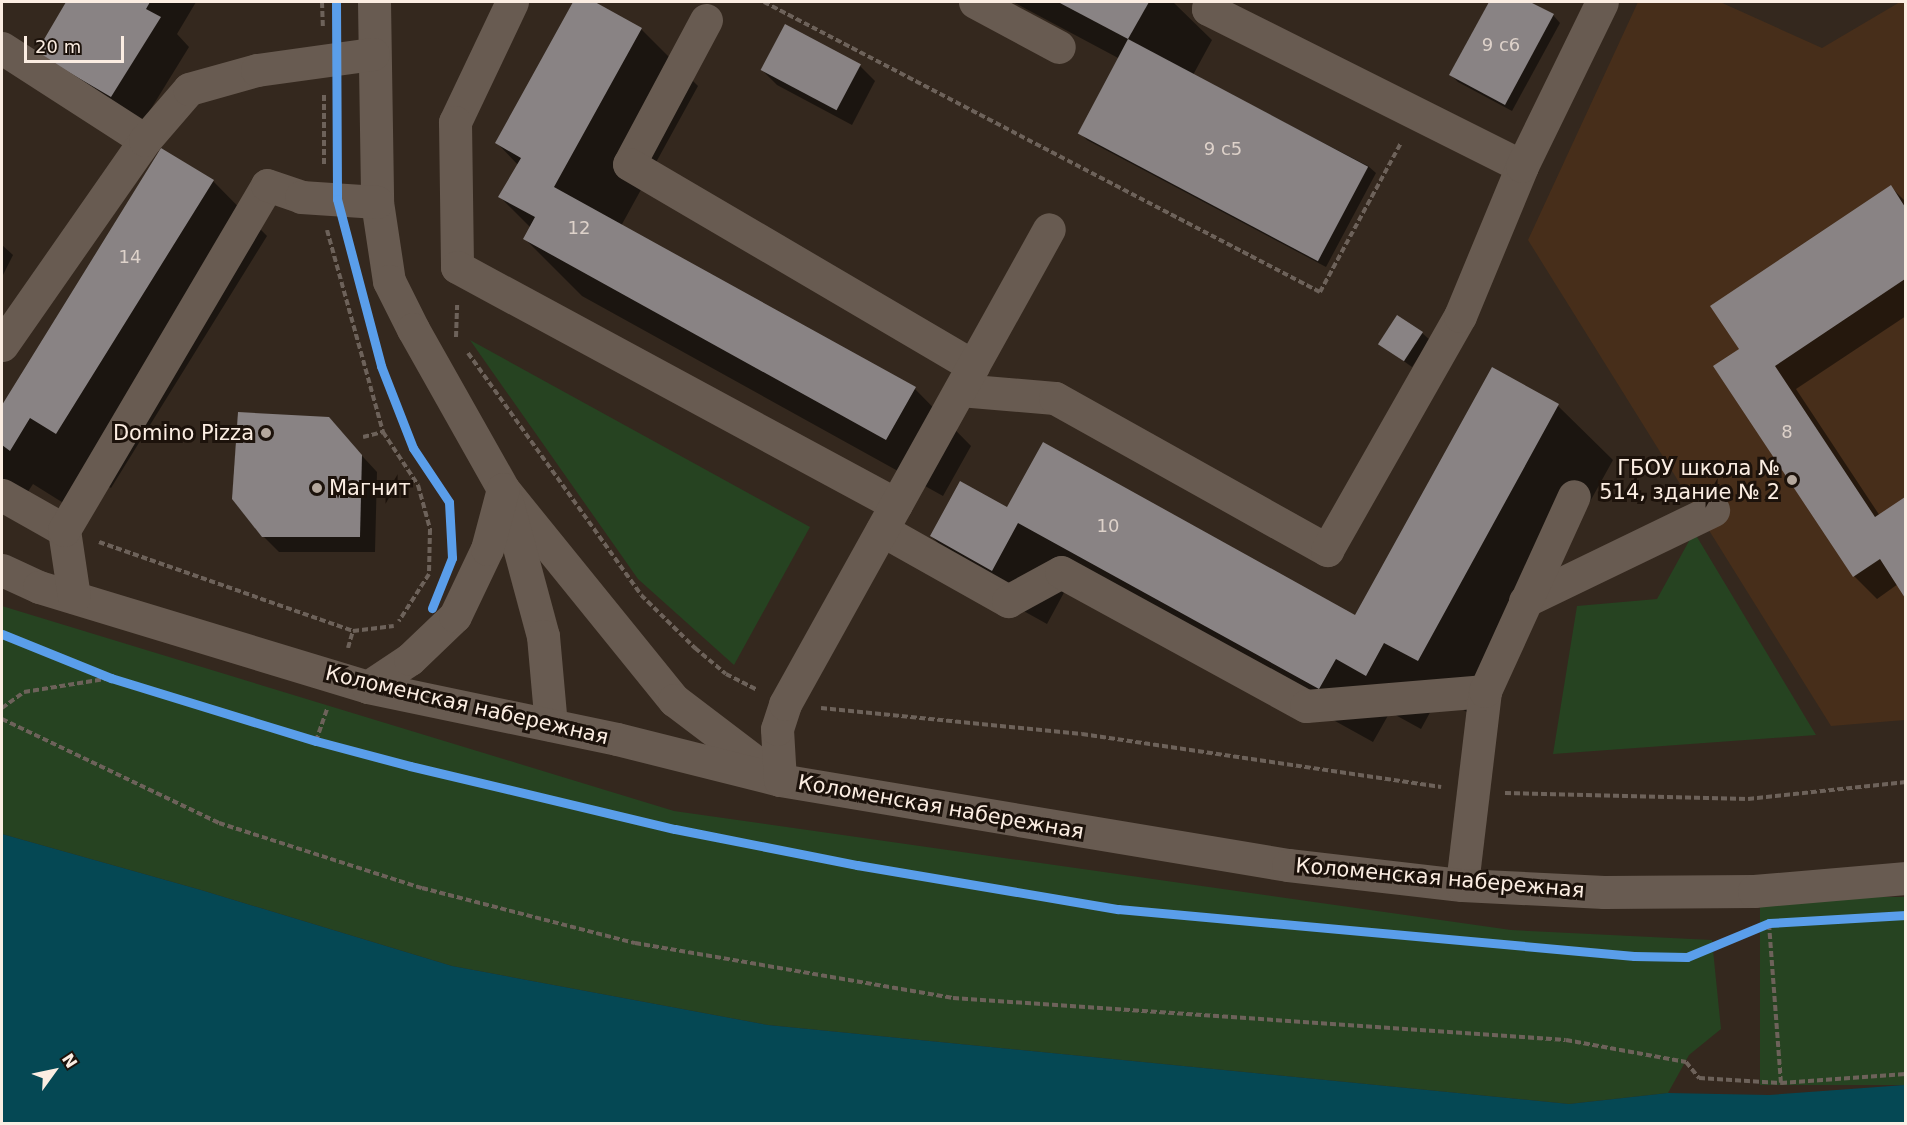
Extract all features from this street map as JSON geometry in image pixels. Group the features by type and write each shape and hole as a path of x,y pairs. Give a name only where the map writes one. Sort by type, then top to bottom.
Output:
{"street":[{"path":"374,2 377,202 388,280 503,489 674,700 780,780"},
{"path":"512,2 455,122 457,267 889,517 1008,601 1061,572 1306,706 1485,691"},
{"path":"975,2 1059,47"},
{"path":"1209,2 1208,9 1522,166"},
{"path":"706,20 629,164 967,378 1055,398 1327,550 1460,316 1522,166 1602,2"},
{"path":"2,48 146,140"},
{"path":"2,345 146,140 189,89 258,70 373,54"},
{"path":"74,597 64,530 267,184 301,197 377,202"},
{"path":"780,780 777,729 785,704 1049,229"},
{"path":"368,687 410,659 455,616 487,549 503,489"},
{"path":"503,489 543,636 551,725"},
{"path":"2,495 64,530"},
{"path":"1462,885 1485,691 1574,496"},
{"path":"1525,601 1713,510"},
{"name":"Коломенская набережная","path":"2,570 39,587 368,687 551,725 780,780 1288,866 1462,885 1604,892 1754,891 1905,878"}],"path":[{"path":"764,2 1320,292 1417,114"},
{"path":"457,267 456,337 641,595 695,648 726,674 785,704 1082,734 1473,792 1748,799 1905,782"},
{"path":"64,530 353,631 395,626 429,574 430,529 418,485 383,432 363,437"},
{"path":"89,669 122,681"},
{"path":"2,708 24,692 111,678"},
{"path":"2,719 219,823 422,888 635,943 953,998 1566,1040 1686,1062 1699,1078 1781,1083 1905,1074"},
{"path":"305,737 326,744"},
{"path":"1759,927 1780,922"},
{"path":"1769,923 1781,1083"}],"shaded area":[{"name":"ГБОУ школа № 514, здание № 2","path":"1638,2 1720,2 1822,48 1900,2 1905,2 1905,720 1831,726 1528,240"}],"green space":[{"path":"470,340 810,527 734,665 638,579"},
{"path":"1694,532 1816,735 1553,754 1577,606 1657,599"},
{"path":"2,606 674,811 1511,930 1712,940 1721,1029 1689,1055 1668,1093 1569,1104 768,1025 452,966 201,890 2,834"},
{"path":"1760,897 1905,897 1905,1085 1760,1085"}],"water":[{"path":"2,834 201,890 452,966 768,1025 1569,1104 1668,1093 1769,1095 1905,1085 1905,1123 2,1123"}],"building":[{"path":"66,2 150,2 146,9 161,17 111,97 36,53"},
{"path":"573,2 595,2 642,28 554,187 916,387 886,440 523,239 535,217 498,197 521,158 495,143"},
{"path":"1058,2 1149,2 1128,39"},
{"path":"1489,2 1530,2 1554,14 1505,105 1449,75"},
{"path":"785,24 861,64 837,110 761,70"},
{"path":"1128,39 1368,167 1318,261 1078,133"},
{"path":"161,148 214,180 56,434 30,418 10,451 2,445 2,405"},
{"path":"1891,185 1905,207 1905,279 1775,366 1875,517 1905,497 1905,598 1880,559 1853,577 1713,366 1739,349 1710,306"},
{"path":"1397,315 1423,332 1404,361 1378,344"},
{"path":"1492,367 1559,404 1418,661 1384,643 1366,676 1336,659 1319,689 1018,523 992,571 930,536 960,481 1007,507 1043,442 1355,615"},
{"path":"238,412 329,417 362,455 360,537 262,537 232,499"}],"cycle path":[{"path":"336,2 337,199 381,366 413,448 449,502 452,558 432,608"},
{"path":"2,634 111,678 316,741 410,766 675,829 857,865 1118,909 1634,956 1687,957 1769,923 1906,915"}],"place":[{"name":"Domino Pizza","path":"266,433"},
{"name":"ГБОУ школа № 514, здание № 2","path":"1792,480"},
{"name":"Магнит","path":"317,488"}]}
